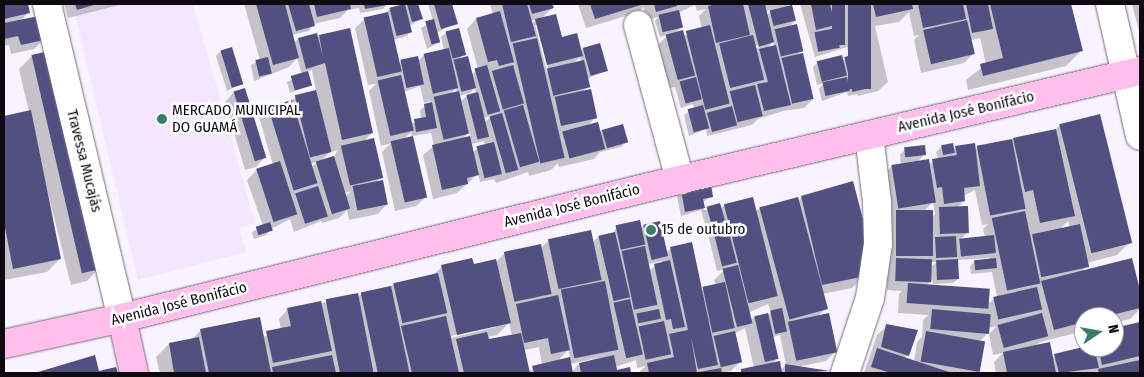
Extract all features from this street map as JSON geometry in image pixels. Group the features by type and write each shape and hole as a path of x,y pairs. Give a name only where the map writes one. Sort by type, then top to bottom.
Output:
{"main road":[{"name":"Avenida José Bonifácio","path":"4,344 122,318 680,180 1133,73"},
{"path":"122,318 134,373"}],"street":[{"name":"Travessa Mucajás","path":"47,4 122,318"},
{"path":"1110,4 1133,73 1140,136"},
{"path":"638,25 680,180"},
{"path":"845,373 870,298 878,244 877,202 869,135"}],"shaded area":[{"name":"MERCADO MUNICIPAL DO GUAMÁ","path":"118,4 193,4 255,223 239,227 246,252 138,280 75,14"}],"building":[{"path":"4,4 28,4 30,13 4,19"},
{"path":"75,4 97,4 77,10"},
{"path":"256,4 285,4 299,58 273,65"},
{"path":"288,4 309,4 315,26 296,31"},
{"path":"314,4 350,4 351,9 317,17"},
{"path":"364,4 387,4 387,5 365,9"},
{"path":"405,4 412,32 396,36 389,8"},
{"path":"407,4 418,4 423,19 412,22"},
{"path":"434,4 452,4 458,24 441,29"},
{"path":"502,4 527,4 536,36 511,42"},
{"path":"529,4 552,4 554,8 532,14"},
{"path":"590,4 644,4 595,19"},
{"path":"654,4 677,4 677,6 656,12"},
{"path":"716,4 743,4 750,35 716,43 708,6"},
{"path":"748,4 765,4 774,42 759,47"},
{"path":"811,4 830,4 835,25 816,30"},
{"path":"832,4 845,4 845,45 832,45"},
{"path":"848,4 871,4 871,89 848,89"},
{"path":"873,4 912,4 913,9 876,17"},
{"path":"918,4 963,4 966,19 923,28"},
{"path":"966,4 988,4 993,29 972,33"},
{"path":"990,4 1071,4 1083,51 983,76 980,64 1003,58"},
{"path":"792,5 796,21 774,26 770,11"},
{"path":"679,10 683,28 663,32 659,15"},
{"path":"500,11 514,62 499,66 497,60 488,62 476,18"},
{"path":"388,12 402,71 377,77 364,18"},
{"path":"556,14 562,37 577,33 583,56 547,65 535,19"},
{"path":"39,16 44,40 21,45 18,36 4,39 4,23"},
{"path":"434,19 440,42 432,45 425,21"},
{"path":"967,20 975,54 931,64 923,30"},
{"path":"797,24 803,51 781,56 775,29"},
{"path":"710,25 730,104 705,110 686,31"},
{"path":"350,28 373,133 342,140 325,63 306,69 298,38 317,33 323,57 319,35"},
{"path":"459,28 466,55 453,59 445,32"},
{"path":"836,28 840,48 818,52 814,32"},
{"path":"683,30 695,75 678,80 666,35"},
{"path":"753,35 764,80 730,88 719,43"},
{"path":"537,38 565,158 540,163 513,44"},
{"path":"600,43 608,71 591,76 583,48"},
{"path":"776,45 791,105 764,111 757,84 768,82 759,49"},
{"path":"232,47 243,84 232,88 221,51"},
{"path":"449,48 458,88 433,94 424,54"},
{"path":"49,51 99,269 82,273 31,55"},
{"path":"803,53 814,99 792,104 782,58"},
{"path":"857,54 865,89 852,92 844,57"},
{"path":"842,55 847,75 822,82 817,61"},
{"path":"418,56 424,84 406,88 400,60"},
{"path":"468,56 476,88 461,92 453,60"},
{"path":"268,57 272,74 259,76 255,60"},
{"path":"584,60 590,87 553,96 547,69"},
{"path":"487,65 500,111 488,115 475,69"},
{"path":"513,65 524,103 503,110 492,71"},
{"path":"308,71 312,85 295,90 291,76"},
{"path":"401,75 414,131 390,136 378,80"},
{"path":"696,77 702,99 686,104 680,81"},
{"path":"847,77 850,91 825,96 823,82"},
{"path":"755,85 763,116 738,122 730,91"},
{"path":"245,88 266,158 255,161 234,92"},
{"path":"591,89 597,118 561,126 555,97"},
{"path":"316,90 331,152 310,157 295,95"},
{"path":"459,91 469,134 444,140 434,97"},
{"path":"478,92 489,137 477,140 466,95"},
{"path":"292,100 317,183 294,191 268,107"},
{"path":"432,102 437,128 416,132 414,119 426,117 424,104"},
{"path":"523,105 539,162 520,167 504,111"},
{"path":"703,105 709,128 694,132 688,109"},
{"path":"732,106 737,125 712,132 707,113"},
{"path":"31,110 61,259 13,269 4,222 4,116"},
{"path":"502,113 518,170 506,173 490,117"},
{"path":"1100,114 1132,243 1091,253 1059,124"},
{"path":"598,122 605,149 570,159 562,132"},
{"path":"623,124 628,142 607,148 602,130"},
{"path":"1056,129 1075,216 1040,223 1033,190 1025,192 1013,138"},
{"path":"413,136 427,197 405,203 391,141"},
{"path":"470,136 479,175 467,178 468,184 442,190 432,145"},
{"path":"374,138 383,178 350,186 341,146"},
{"path":"1012,139 1026,209 990,216 977,146"},
{"path":"494,142 502,174 485,178 477,146"},
{"path":"953,143 955,153 943,155 941,145"},
{"path":"975,143 980,186 964,188 965,201 944,204 942,187 937,188 932,159 957,155 955,146"},
{"path":"925,145 926,155 905,157 904,147"},
{"path":"334,156 350,209 332,214 316,162"},
{"path":"929,159 936,202 898,208 891,165"},
{"path":"280,161 297,214 274,222 256,169"},
{"path":"383,180 388,205 357,210 353,186"},
{"path":"853,181 871,250 866,276 822,285 801,196"},
{"path":"711,184 713,197 703,199 705,208 685,212 681,190"},
{"path":"318,186 328,216 305,224 295,193"},
{"path":"753,197 778,296 749,303 724,204"},
{"path":"798,197 828,309 789,319 759,207"},
{"path":"720,203 725,221 712,225 707,207"},
{"path":"968,206 969,233 940,234 939,207"},
{"path":"896,210 933,210 933,256 896,256"},
{"path":"1025,211 1040,283 1007,290 992,218"},
{"path":"640,220 645,244 621,250 616,225"},
{"path":"660,221 668,256 652,260 643,225"},
{"path":"270,222 273,231 259,235 256,227"},
{"path":"727,224 737,263 722,266 712,228"},
{"path":"1080,224 1089,267 1041,277 1032,234"},
{"path":"591,230 602,280 559,289 548,239"},
{"path":"615,232 630,297 614,301 598,236"},
{"path":"994,235 996,253 961,257 959,239"},
{"path":"956,236 957,257 936,258 935,237"},
{"path":"692,242 718,365 698,369 691,337 697,373 649,373 647,363 674,357 669,334 688,330 670,247"},
{"path":"541,244 552,294 514,302 504,252"},
{"path":"645,246 657,305 634,310 622,251"},
{"path":"472,258 474,264 496,259 511,323 457,335 441,265"},
{"path":"896,258 932,259 931,282 895,281"},
{"path":"996,258 997,268 975,270 974,260"},
{"path":"1132,258 1140,290 1140,308 1124,312 1124,307 1074,307 1074,325 1054,330 1041,281"},
{"path":"958,259 959,279 937,280 936,260"},
{"path":"670,260 685,327 673,329 671,319 666,320 654,264"},
{"path":"738,265 753,323 737,327 722,269"},
{"path":"438,273 447,313 402,323 393,283"},
{"path":"605,281 618,350 574,358 561,290"},
{"path":"725,282 735,328 712,333 703,287"},
{"path":"908,283 990,289 988,309 907,303"},
{"path":"391,286 409,373 378,373 361,292"},
{"path":"1037,287 1042,309 998,320 993,297"},
{"path":"358,293 374,373 340,373 326,299"},
{"path":"558,295 570,350 551,354 548,338 524,343 516,304"},
{"path":"630,299 643,355 626,358 613,303"},
{"path":"321,301 332,351 273,363 266,331 291,326 287,308"},
{"path":"782,308 787,331 775,334 770,310"},
{"path":"659,309 661,319 638,323 636,313"},
{"path":"932,309 991,314 989,334 930,329"},
{"path":"768,313 779,359 765,362 754,316"},
{"path":"829,313 837,352 796,361 788,322"},
{"path":"1042,313 1048,336 1004,348 998,325"},
{"path":"446,316 459,373 412,373 401,326"},
{"path":"260,317 271,373 209,373 200,329"},
{"path":"664,321 671,354 646,360 639,326"},
{"path":"1140,322 1140,356 1102,365 1100,357 1124,357 1124,326"},
{"path":"886,324 918,330 909,356 881,347"},
{"path":"735,331 742,362 721,367 714,336"},
{"path":"926,331 985,341 980,372 921,362"},
{"path":"487,332 489,339 521,333 530,373 464,373 456,339"},
{"path":"199,337 206,373 174,373 169,343"},
{"path":"1050,342 1056,373 1007,373 1003,352"},
{"path":"877,348 952,373 891,373 871,367"},
{"path":"1074,349 1074,357 1096,357 1099,368 1059,373 1054,354"},
{"path":"95,355 99,371 116,367 118,373 35,373"},
{"path":"332,355 336,373 273,373 272,367"},
{"path":"614,355 617,370 630,367 631,373 581,373 579,363"},
{"path":"570,357 573,373 534,373 532,366"},
{"path":"1140,360 1140,373 1099,373 1098,369"},
{"path":"780,361 782,373 741,373 741,369"},
{"path":"785,364 830,371 785,373"},
{"path":"721,368 722,373 699,373 699,372"}],"place":[{"name":"MERCADO MUNICIPAL DO GUAMÁ","path":"162,119"},
{"name":"15 de outubro","path":"651,230"}]}
